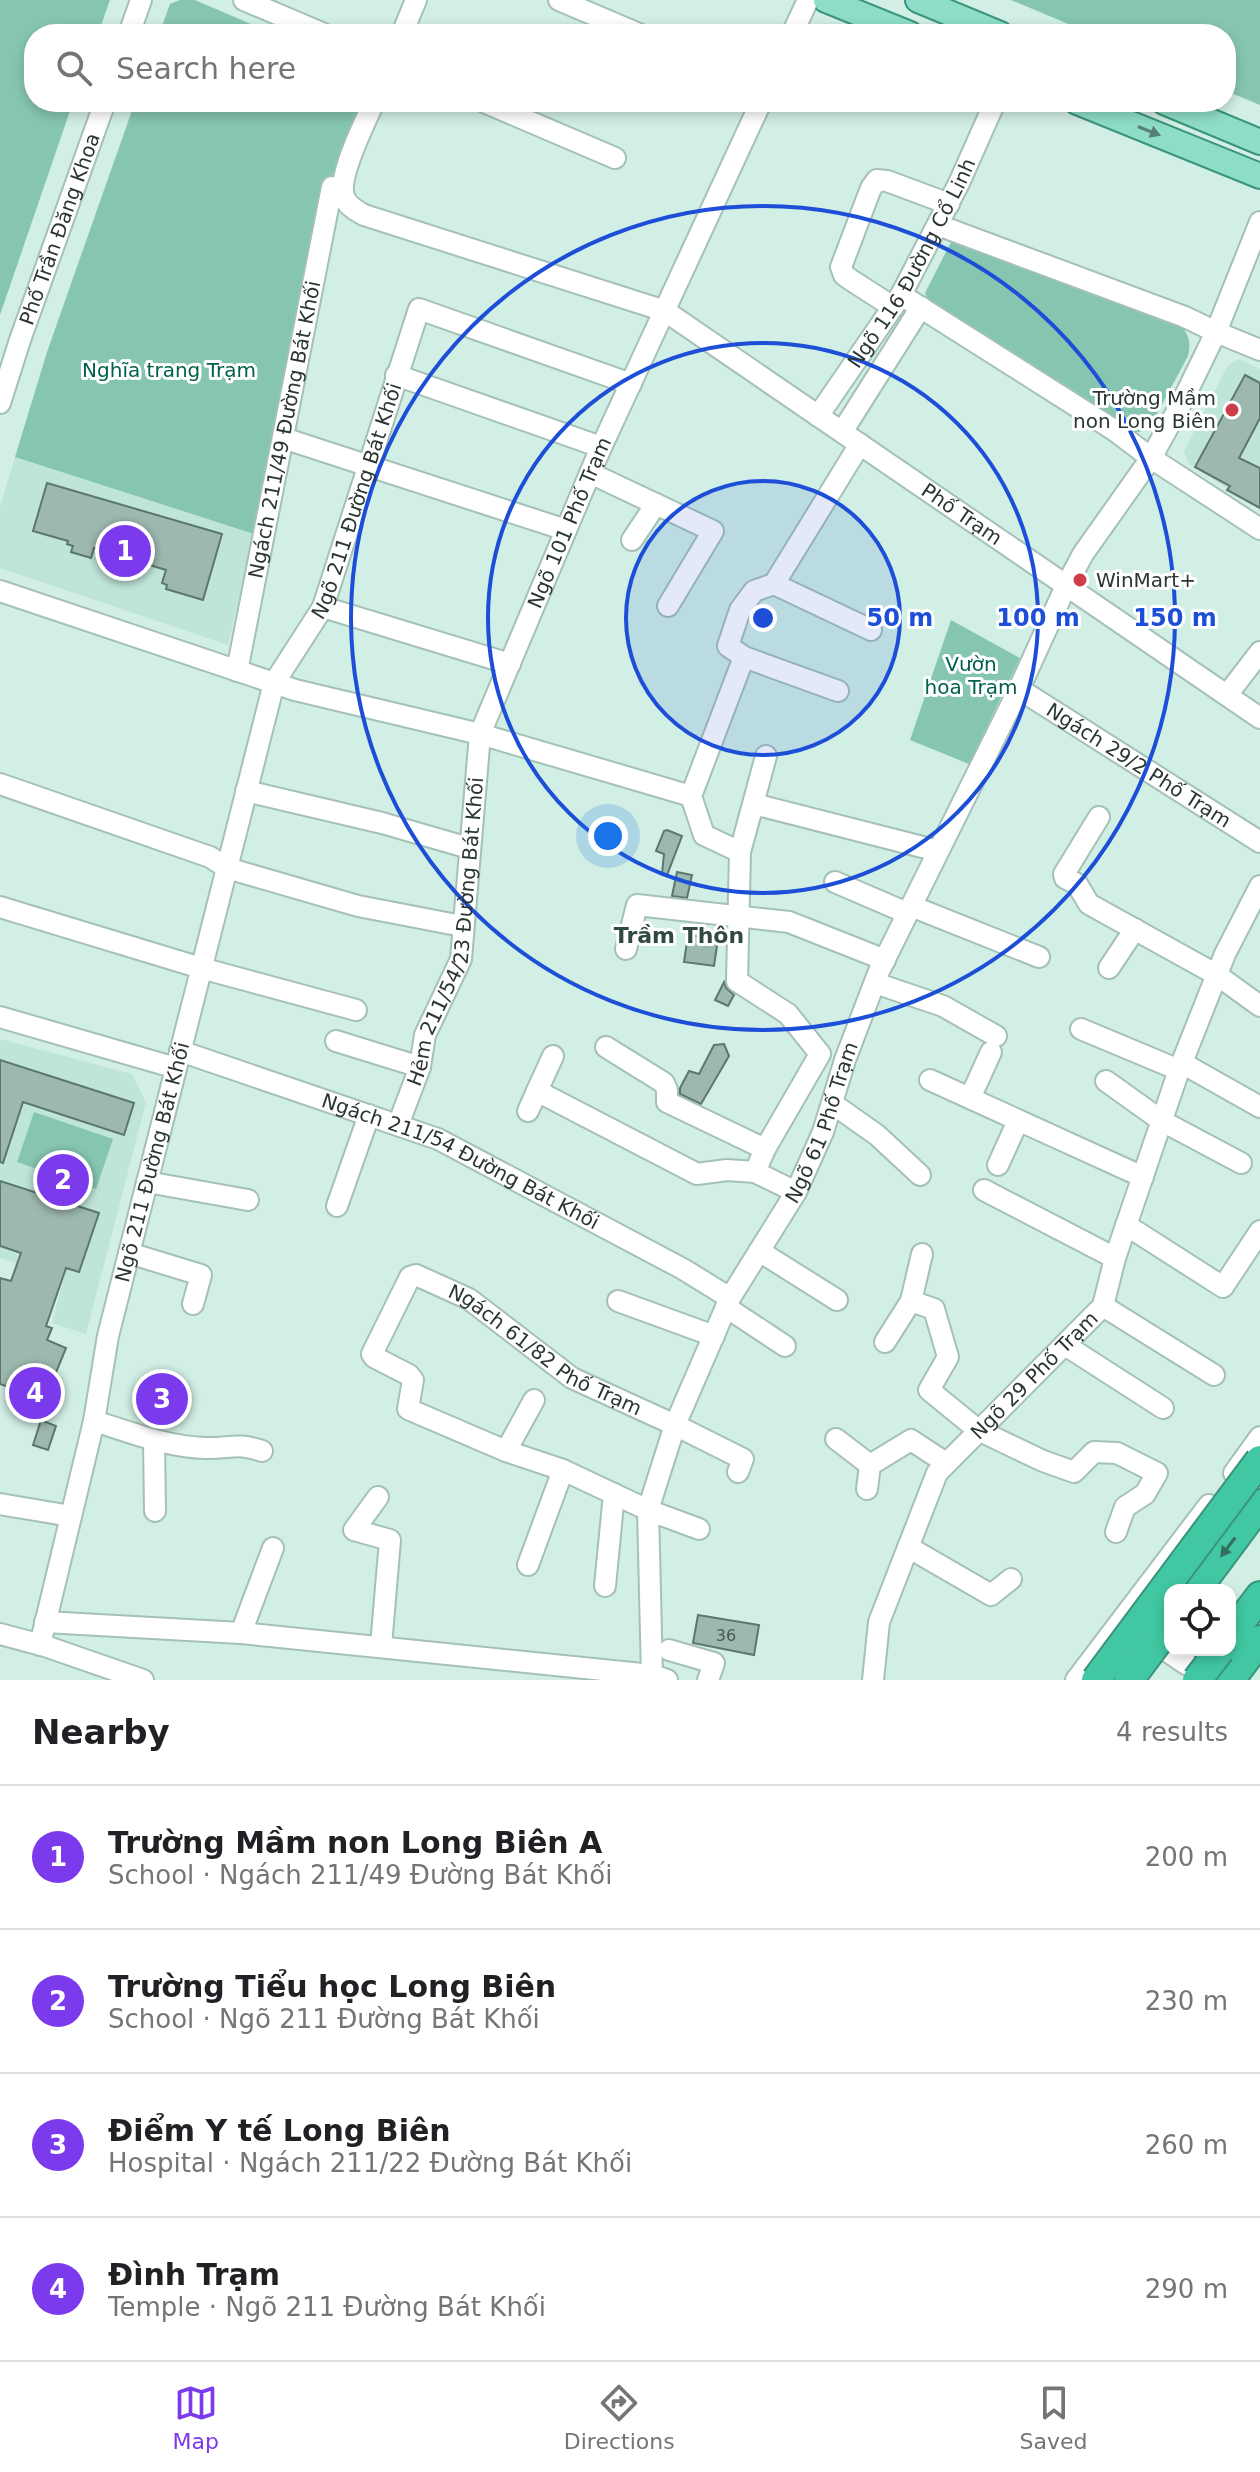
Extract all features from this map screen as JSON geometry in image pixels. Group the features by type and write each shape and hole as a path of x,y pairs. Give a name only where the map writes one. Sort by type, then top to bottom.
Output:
{"highway":[{"path":"1096,1680 1260,1460"},
{"path":"1200,1584 1260,1504"},
{"path":"1236,1628 1260,1596"},
{"path":"1129,1680 1164,1633"},
{"path":"1230,1680 1260,1640"},
{"path":"1197,1680 1215,1656"}],"main road":[{"path":"826,0 885,24"},
{"path":"918,0 976,24"},
{"path":"1102,112 1260,176"},
{"path":"1188,112 1260,142"}],"street":[{"path":"133,24 141,0"},
{"path":"244,0 300,24"},
{"path":"406,24 416,0"},
{"path":"559,0 615,24"},
{"path":"797,24 808,0"},
{"name":"Phố Trần Đăng Khoa","path":"0,403 101,112"},
{"name":"Phố Trạm","path":"370,112 344,174 343,197 351,208 364,215 665,311 1260,718"},
{"path":"507,112 615,158"},
{"name":"Ngõ 101 Phố Trạm","path":"480,734 601,447 756,112"},
{"name":"Ngõ 116 Đường Cổ Linh","path":"818,416 897,301 949,204 990,112"},
{"path":"949,204 877,180 871,188 841,267 844,275 897,301 921,307 1114,430 1151,458 1260,529"},
{"name":"Ngách 211/49 Đường Bát Khối","path":"237,671 332,187"},
{"name":"Ngõ 61 Phố Trạm","path":"660,1677 648,1510 675,1425 728,1302 796,1192 823,1132 845,1060 885,960 1019,689 1066,586 1083,554 1151,458 1182,402 1216,332 1260,222"},
{"path":"938,225 1185,317 1260,350"},
{"path":"842,432 921,307"},
{"name":"Ngõ 211 Đường Bát Khối","path":"40,1645 94,1421 108,1336 274,683 323,607 419,309 631,384"},
{"path":"396,375 601,447"},
{"path":"283,438 566,530"},
{"path":"838,691 744,657 728,646 740,610 754,591 774,584 860,444"},
{"path":"590,473 713,531 668,606"},
{"path":"632,540 656,504"},
{"path":"774,584 871,630"},
{"path":"0,591 274,683 480,734 691,796"},
{"path":"323,607 510,664"},
{"path":"1227,695 1260,652"},
{"path":"740,852 704,835 691,796 744,657"},
{"name":"Ngách 29/2 Phố Trạm","path":"1019,689 1260,842"},
{"name":"Hẻm 211/54/23 Đường Bát Khối","path":"398,1125 420,1067 425,1035 461,959 480,734"},
{"path":"755,1172 820,1054 788,1014 737,981 740,852 766,756"},
{"path":"0,784 210,857 227,868 358,906 462,926"},
{"path":"246,791 469,848"},
{"path":"754,804 938,851"},
{"path":"1099,817 1064,874 1065,878 1077,884 1089,904 1217,975 1260,1006"},
{"path":"835,882 1039,957"},
{"name":"Ngõ 29 Phố Trạm","path":"873,1680 879,1622 937,1473 1103,1306 1115,1258 1180,1067 1217,975 1254,914 1260,886"},
{"path":"626,949 637,905 789,922 885,960"},
{"path":"0,907 201,968 356,1010"},
{"path":"1109,968 1135,929"},
{"path":"875,983 943,1006 993,1044 970,1098"},
{"name":"Ngách 211/54 Đường Bát Khối","path":"0,1017 178,1060 369,1115 438,1139 683,1269 785,1346"},
{"path":"1081,1029 1180,1067 1260,1107"},
{"path":"336,1041 420,1067"},
{"path":"606,1047 664,1083 667,1102 765,1149"},
{"path":"528,1111 553,1056"},
{"path":"930,1080 1143,1177"},
{"path":"1106,1081 1162,1121 1241,1163"},
{"path":"537,1091 697,1174 727,1170 755,1172 796,1192"},
{"path":"833,1104 877,1135 920,1175"},
{"path":"337,1206 369,1115"},
{"path":"998,1165 1018,1121"},
{"path":"147,1182 248,1200"},
{"path":"984,1190 1115,1258"},
{"path":"1126,1225 1223,1287 1260,1231"},
{"path":"759,1251 837,1300"},
{"path":"129,1253 201,1275 193,1304"},
{"path":"885,1342 911,1301 922,1254"},
{"name":"Ngách 61/82 Phố Trạm","path":"506,1451 408,1409 413,1380 374,1357 373,1350 408,1279 416,1275 469,1299 572,1378 743,1459 738,1472"},
{"path":"618,1301 714,1336"},
{"path":"911,1301 934,1309 948,1357 929,1390 978,1430 1074,1472 1094,1452 1117,1453 1157,1473 1145,1494 1125,1507 1116,1532"},
{"path":"1103,1306 1214,1375"},
{"path":"1065,1345 1163,1408"},
{"path":"534,1400 506,1451 563,1470 648,1510 699,1529"},
{"path":"94,1421 154,1440 205,1448 239,1445 262,1451"},
{"path":"1076,1680 1260,1437"},
{"path":"836,1439 870,1465"},
{"path":"154,1440 155,1511"},
{"path":"870,1465 911,1440 946,1463"},
{"path":"867,1489 870,1465"},
{"path":"528,1565 563,1470"},
{"path":"605,1586 614,1494"},
{"path":"378,1497 354,1530 390,1540 381,1646"},
{"path":"0,1504 71,1516"},
{"path":"908,1547 991,1595 1011,1579"},
{"path":"241,1633 273,1548"},
{"path":"1122,1621 1214,1680"},
{"path":"45,1622 241,1633 660,1677"},
{"path":"0,1634 143,1680"},
{"path":"1236,1680 1260,1649"},
{"path":"669,1650 714,1663 708,1680"}],"shaded area":[{"name":"Trường Mầm non Long Biên","path":"1239,359 1260,369 1260,509 1189,464 1184,451 1228,365"},
{"path":"15,457 254,534 228,645 0,568 0,507"},
{"path":"0,1039 132,1074 146,1102 86,1334 52,1323 64,1278 0,1258"}],"green space":[{"path":"0,0 110,0 102,24 24,24 24,112 70,112 0,315"},
{"path":"195,0 251,24 163,24 170,4"},
{"path":"1011,0 1260,0 1260,105 1236,95 1236,24 1068,24"},
{"name":"Nghĩa trang Trạm","path":"131,112 359,112 254,534 15,457 47,352"},
{"path":"956,238 1175,320 1188,336 1188,356 1152,423 1143,431 1133,433 931,305 925,293"},
{"name":"Vườn hoa Trạm","path":"951,620 1020,658 969,764 910,740"},
{"path":"34,1112 113,1139 96,1189 17,1162"}],"building":[{"name":"Trường Mầm non Long Biên","path":"1245,375 1260,383 1260,418 1239,458 1260,468 1260,508 1227,490 1230,486 1195,467"},
{"path":"47,483 222,534 203,600 166,589 167,585 162,583 166,570 94,548 91,558 71,552 73,546 67,544 68,541 33,531"},
{"path":"667,830 682,836 667,875 662,874 664,854 656,851"},
{"path":"677,872 692,875 687,898 672,896"},
{"path":"688,935 718,939 714,966 684,962"},
{"path":"724,982 734,995 728,1006 715,1000"},
{"path":"724,1044 729,1056 701,1104 680,1094 689,1071 699,1074 714,1045"},
{"path":"0,1060 134,1103 124,1135 23,1102 3,1163 0,1162"},
{"path":"0,1181 99,1213 79,1272 66,1268 46,1326 52,1328 47,1340 66,1348 55,1375 37,1367 27,1394 0,1384 0,1278 11,1281 21,1253 0,1246"},
{"path":"41,1420 56,1426 48,1450 33,1445"},
{"path":"698,1615 759,1625 754,1655 693,1643"}],"place":[{"name":"Trường Mầm non Long Biên","path":"1232,410"},
{"name":"Trường Mầm non Long Biên A","path":"125,551"},
{"name":"WinMart+","path":"1080,580"},
{"name":"Trường Tiểu học Long Biên","path":"63,1180"},
{"name":"Đình Trạm","path":"35,1393"},
{"name":"Điểm Y tế Long Biên","path":"162,1399"}],"district":[{"name":"Trầm Thôn","path":"679,935"}]}
